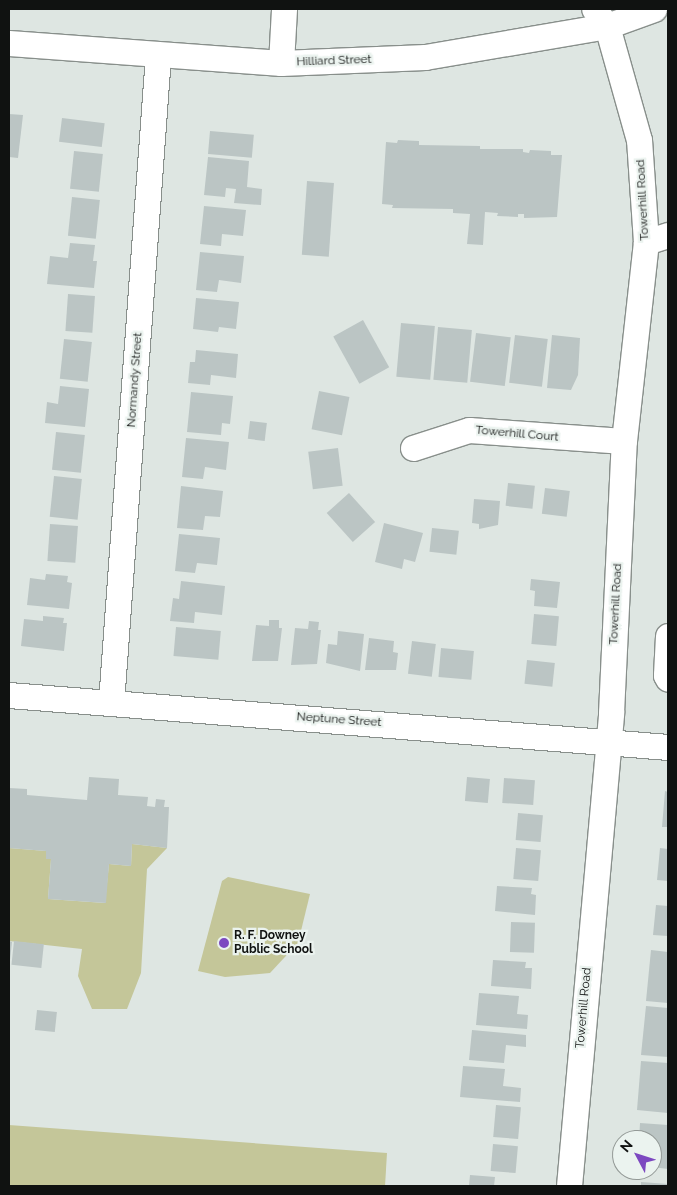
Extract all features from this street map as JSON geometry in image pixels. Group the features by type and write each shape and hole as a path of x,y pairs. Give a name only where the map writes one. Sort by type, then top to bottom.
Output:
{"street":[{"path":"281,63 284,9"},
{"name":"Hilliard Street","path":"9,43 158,56 281,63 425,57 600,17 654,9"},
{"name":"Towerhill Road","path":"568,1186 608,744 624,441 657,239 639,140 600,17"},
{"name":"Normandy Street","path":"111,703 158,56"},
{"name":"Towerhill Court","path":"413,448 469,430 624,441"},
{"path":"668,636 666,675 668,679"},
{"name":"Neptune Street","path":"9,695 560,737 608,744 668,747"}],"green space":[{"path":"132,844 167,848 147,869 141,973 127,1009 92,1009 78,976 82,949 9,941 9,848 46,851 46,858 51,859 48,899 105,903 109,864 131,866"},
{"path":"228,877 310,894 298,943 270,973 225,977 198,971 222,881"},
{"path":"9,1125 387,1153 385,1186 9,1186"}],"building":[{"path":"9,114 23,115 18,158 9,157"},
{"path":"62,118 105,123 102,147 59,142"},
{"path":"210,131 254,135 252,158 208,154"},
{"path":"398,140 419,141 419,145 480,146 480,149 523,149 523,152 529,153 530,150 551,151 551,155 562,155 557,217 524,218 524,214 518,214 518,217 497,216 498,213 485,212 483,245 467,244 470,214 453,213 453,209 392,208 393,205 382,204 386,142 397,143"},
{"path":"74,151 103,154 99,192 70,189"},
{"path":"208,157 249,161 247,187 262,189 261,205 234,203 236,189 226,188 225,197 204,195"},
{"path":"307,181 334,183 329,257 302,255"},
{"path":"72,197 100,200 96,239 68,236"},
{"path":"204,206 246,210 243,236 222,234 221,246 200,244"},
{"path":"70,243 95,245 93,261 97,261 94,288 47,284 50,256 68,258"},
{"path":"200,252 244,256 241,283 219,280 217,292 196,290"},
{"path":"68,294 95,296 92,333 65,331"},
{"path":"196,298 239,302 236,329 219,327 218,332 193,329"},
{"path":"363,320 389,367 359,384 333,336"},
{"path":"401,323 435,326 430,380 396,377"},
{"path":"438,327 472,330 467,383 433,380"},
{"path":"476,333 511,337 505,386 470,382"},
{"path":"515,335 548,339 542,387 509,383"},
{"path":"552,335 580,338 578,375 571,390 547,388"},
{"path":"64,339 92,342 88,382 60,379"},
{"path":"196,350 238,354 236,378 211,375 210,385 188,383 190,362 195,362"},
{"path":"60,386 89,389 85,427 45,423 47,402 58,404"},
{"path":"319,391 349,397 342,435 312,429"},
{"path":"191,392 233,396 230,424 222,423 221,435 187,432"},
{"path":"250,421 267,423 265,441 248,439"},
{"path":"56,432 85,435 81,473 52,470"},
{"path":"186,438 229,442 226,470 205,467 203,479 182,477"},
{"path":"338,448 343,486 313,489 308,452"},
{"path":"54,476 82,479 78,520 50,517"},
{"path":"508,483 535,486 532,509 506,506"},
{"path":"181,486 223,491 220,517 205,516 203,530 177,528"},
{"path":"545,488 570,491 567,517 542,514"},
{"path":"349,493 375,522 353,542 327,513"},
{"path":"474,499 500,501 498,525 479,529 479,524 472,523"},
{"path":"384,523 423,533 415,562 404,559 402,569 375,562"},
{"path":"50,524 78,526 75,563 47,561"},
{"path":"432,528 459,531 456,555 429,552"},
{"path":"179,534 220,538 217,565 197,563 195,573 175,571"},
{"path":"46,574 68,576 67,582 72,583 69,609 27,605 30,578 45,580"},
{"path":"531,579 560,582 557,608 534,606 535,591 530,590"},
{"path":"181,581 225,586 222,615 195,612 194,623 170,621 173,598 179,599"},
{"path":"534,614 559,616 556,646 531,644"},
{"path":"43,616 64,618 63,623 67,623 64,651 21,646 24,619 43,621"},
{"path":"269,620 279,620 279,628 282,628 278,661 252,661 256,625 269,626"},
{"path":"309,621 319,622 318,630 321,630 317,664 291,665 295,628 308,629"},
{"path":"176,627 221,631 218,660 173,656"},
{"path":"338,631 364,634 360,671 326,663 328,644 337,645"},
{"path":"369,638 394,641 393,652 398,653 396,670 365,670"},
{"path":"412,641 436,644 432,677 408,674"},
{"path":"441,648 474,651 471,680 438,677"},
{"path":"527,660 555,663 552,687 524,684"},
{"path":"89,777 119,779 118,795 148,797 147,806 155,807 156,799 165,800 164,807 169,807 167,848 132,844 131,866 109,864 106,903 48,899 51,859 46,859 46,851 9,848 9,788 27,789 27,795 87,800"},
{"path":"467,777 490,779 488,803 465,801"},
{"path":"504,778 535,780 533,805 502,803"},
{"path":"665,791 668,792 668,827 662,827"},
{"path":"518,813 543,815 541,842 516,840"},
{"path":"516,848 541,850 538,881 513,879"},
{"path":"660,848 668,849 668,881 657,880"},
{"path":"497,886 532,888 531,894 536,895 535,915 495,911"},
{"path":"656,905 668,906 668,936 653,935"},
{"path":"511,922 535,923 534,953 510,952"},
{"path":"9,941 12,942 10,960 9,960"},
{"path":"14,941 44,944 41,968 11,965"},
{"path":"651,950 668,952 668,1003 646,1001"},
{"path":"493,960 526,962 525,968 532,968 531,989 491,986"},
{"path":"479,993 519,996 517,1014 528,1015 527,1029 476,1025"},
{"path":"646,1006 668,1008 668,1057 641,1055"},
{"path":"37,1010 57,1012 55,1032 35,1030"},
{"path":"472,1030 526,1035 526,1047 506,1045 504,1063 469,1060"},
{"path":"641,1061 668,1063 668,1113 637,1110"},
{"path":"463,1066 505,1069 503,1086 521,1088 520,1102 460,1097"},
{"path":"496,1105 521,1107 518,1139 493,1137"},
{"path":"640,1123 668,1125 668,1169 662,1168 662,1130 640,1130"},
{"path":"493,1144 518,1146 516,1173 491,1171"},
{"path":"470,1175 495,1177 494,1186 469,1186"},
{"path":"641,1182 668,1184 668,1186 641,1186"}],"place":[{"name":"R. F. Downey Public School","path":"224,943"}]}
